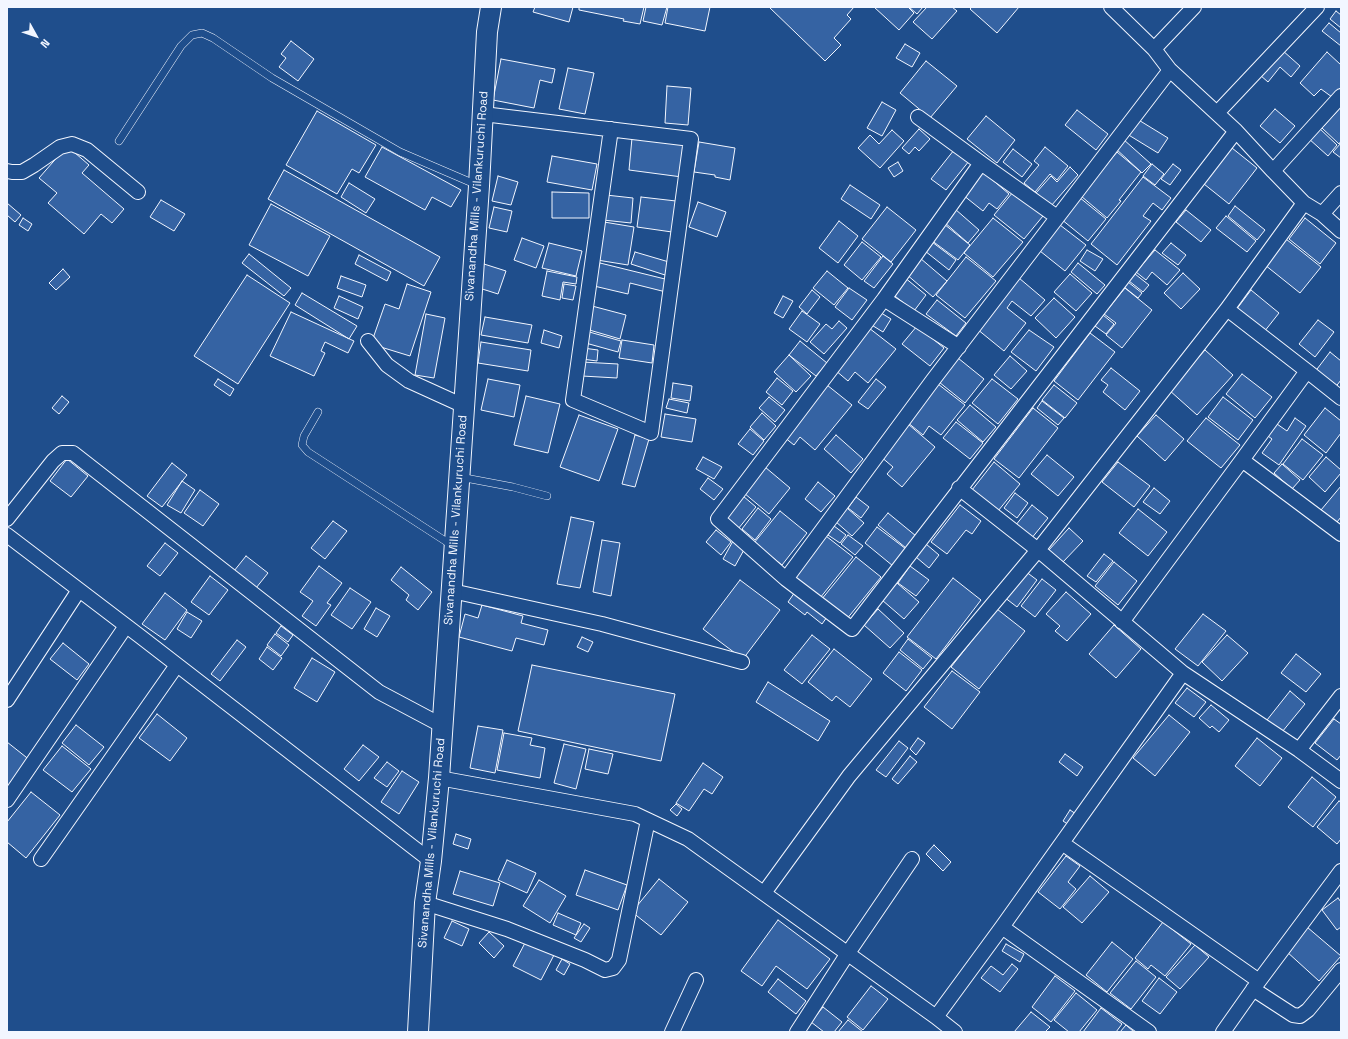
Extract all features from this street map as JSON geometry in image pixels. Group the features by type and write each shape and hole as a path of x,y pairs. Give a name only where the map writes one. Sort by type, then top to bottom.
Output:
{"main road":[{"name":"Sivanandha Mills - Vilankuruchi Road","path":"418,1032 424,903 431,862 443,726 479,186 489,8"}],"street":[{"path":"1111,7 1154,49 1170,70 1236,131 1304,203 1322,214 1341,231"},
{"path":"1154,49 1194,7"},
{"path":"1217,113 1317,7"},
{"path":"786,579 1057,217 1170,70"},
{"path":"1273,171 1341,96"},
{"path":"483,114 691,138 652,433 573,400 611,129"},
{"path":"918,117 1057,217"},
{"path":"981,163 884,299 718,519 786,579 852,629 959,488 1236,131"},
{"path":"7,171 22,172 60,147 72,144 87,150 138,192"},
{"path":"1322,214 1341,193"},
{"path":"764,893 849,776 1038,550 1227,309 1304,203"},
{"path":"884,299 959,347"},
{"path":"1227,309 1341,398"},
{"path":"368,341 387,364 409,381 464,406"},
{"path":"1122,622 1307,371"},
{"path":"7,519 53,461 62,453 73,452 379,692 443,726"},
{"path":"1242,460 1341,534"},
{"path":"959,488 1038,550 1183,672 1299,750 1341,782"},
{"path":"7,535 431,862"},
{"path":"7,700 79,590"},
{"path":"452,592 602,624 742,662"},
{"path":"7,800 126,626"},
{"path":"40,859 177,665"},
{"path":"936,1017 1002,927 1183,672"},
{"path":"1299,750 1341,696"},
{"path":"439,778 634,814 688,839 848,953 955,1032"},
{"path":"424,903 507,929 585,960 605,970 613,968 618,960 648,820"},
{"path":"1062,843 1256,985 1293,1015 1300,1016 1308,1010 1341,970"},
{"path":"797,1032 848,953 912,859"},
{"path":"1223,1032 1341,871"},
{"path":"1002,927 1149,1032"},
{"path":"672,1032 696,980"}],"lane":[{"path":"119,141 181,46 192,35 202,33 213,38 272,78 400,152 479,186"},
{"path":"318,412 304,436 302,445 308,452 455,547"},
{"path":"459,477 513,487 547,496"}],"building":[{"path":"535,7 573,7 569,22 533,12"},
{"path":"579,7 644,7 640,24 623,21 624,19 579,10"},
{"path":"646,7 667,7 662,25 643,21"},
{"path":"668,7 710,7 705,31 665,23"},
{"path":"769,7 854,7 847,15 851,19 834,38 841,45 825,61"},
{"path":"874,7 908,7 914,13 899,30"},
{"path":"909,7 923,7 917,14"},
{"path":"927,7 952,7 957,11 932,39 913,22"},
{"path":"972,7 1019,7 997,33 970,9"},
{"path":"1336,11 1341,15 1341,28 1330,19"},
{"path":"1329,23 1341,33 1341,46 1322,31"},
{"path":"291,41 314,59 298,81 279,67 286,58 281,54"},
{"path":"905,44 920,53 912,67 896,58"},
{"path":"1282,50 1300,66 1291,77 1280,67 1268,82 1260,75"},
{"path":"1327,52 1341,65 1341,87 1332,97 1321,89 1314,96 1300,83"},
{"path":"501,59 555,69 552,83 540,80 534,108 493,100"},
{"path":"926,61 957,86 930,118 900,93"},
{"path":"568,68 594,73 585,114 559,109"},
{"path":"667,86 691,88 688,125 665,123"},
{"path":"882,102 896,110 882,136 867,128"},
{"path":"1341,107 1341,141 1339,144 1322,128"},
{"path":"1275,109 1295,126 1280,143 1260,126"},
{"path":"1077,110 1108,134 1096,150 1065,125"},
{"path":"317,111 376,145 359,173 352,169 337,194 286,165"},
{"path":"986,116 1015,140 997,163 967,139"},
{"path":"1137,119 1168,138 1158,153 1127,134"},
{"path":"1318,127 1337,145 1328,156 1308,138"},
{"path":"919,129 930,139 919,151 915,147 909,154 902,148"},
{"path":"892,130 904,141 880,168 858,148 870,135 879,144"},
{"path":"632,138 686,144 682,177 629,170"},
{"path":"1123,139 1151,164 1142,173 1115,148"},
{"path":"699,142 735,148 730,180 715,177 715,175 694,172"},
{"path":"1341,143 1341,158 1333,152"},
{"path":"67,146 89,165 82,173 124,209 112,223 101,214 84,234 48,203 57,193 39,178"},
{"path":"382,147 461,190 451,207 432,197 425,210 365,177"},
{"path":"1045,147 1068,166 1057,180 1050,174 1035,192 1024,183 1039,165 1034,161"},
{"path":"1232,148 1257,168 1229,204 1204,184"},
{"path":"1013,149 1032,164 1022,177 1003,162"},
{"path":"954,150 969,161 946,190 931,179"},
{"path":"1117,152 1141,172 1107,218 1081,196"},
{"path":"552,156 597,164 592,190 547,182"},
{"path":"898,162 903,171 894,177 888,168"},
{"path":"1152,164 1164,174 1155,185 1143,176"},
{"path":"1173,164 1181,170 1170,185 1161,179"},
{"path":"1070,167 1078,175 1051,206 1036,193 1051,176 1057,182"},
{"path":"284,170 440,257 424,286 268,199"},
{"path":"982,171 1009,194 997,209 989,203 983,211 963,195"},
{"path":"498,176 518,182 511,205 492,201"},
{"path":"1143,177 1171,198 1162,210 1153,203 1143,216 1151,221 1117,265 1091,244"},
{"path":"349,183 375,199 366,213 341,197"},
{"path":"850,185 880,205 871,219 841,199"},
{"path":"552,192 589,193 589,218 552,218"},
{"path":"1013,192 1043,216 1024,239 994,215"},
{"path":"606,195 633,198 631,223 603,220"},
{"path":"641,197 676,201 672,232 637,227"},
{"path":"1079,197 1106,219 1088,241 1061,219"},
{"path":"161,200 185,214 174,231 150,217"},
{"path":"698,202 726,212 717,237 689,227"},
{"path":"7,203 21,215 15,222 7,215"},
{"path":"271,204 330,236 308,276 249,245"},
{"path":"1235,206 1265,230 1257,240 1228,216"},
{"path":"494,207 512,211 507,232 489,228"},
{"path":"887,207 916,230 891,262 862,239"},
{"path":"955,209 979,230 968,243 944,222"},
{"path":"1186,210 1211,230 1201,242 1176,222"},
{"path":"1226,216 1256,241 1247,252 1216,228"},
{"path":"23,218 32,224 28,231 19,225"},
{"path":"993,218 1023,242 993,277 964,253"},
{"path":"1305,218 1336,243 1320,264 1289,239"},
{"path":"839,221 858,236 838,263 819,248"},
{"path":"604,222 634,227 628,265 597,260"},
{"path":"944,224 970,245 958,260 931,240"},
{"path":"1060,225 1086,245 1065,271 1040,251"},
{"path":"522,238 544,246 536,268 514,260"},
{"path":"1286,239 1321,267 1300,293 1265,265"},
{"path":"862,242 881,257 862,280 844,265"},
{"path":"932,242 956,260 949,270 925,251"},
{"path":"549,243 582,251 576,276 542,268"},
{"path":"1171,243 1186,255 1178,265 1162,253"},
{"path":"1087,250 1103,259 1095,271 1080,261"},
{"path":"1155,250 1180,270 1167,285 1152,272 1146,280 1136,272"},
{"path":"635,252 669,262 665,275 631,264"},
{"path":"249,254 291,288 284,296 242,263"},
{"path":"359,255 391,272 387,281 355,264"},
{"path":"883,256 893,264 874,288 864,281"},
{"path":"966,257 996,281 965,318 936,295"},
{"path":"920,258 947,281 933,297 906,274"},
{"path":"600,263 669,280 666,292 630,283 628,294 594,286"},
{"path":"1078,263 1105,285 1097,294 1071,272"},
{"path":"484,264 506,271 498,294 476,287"},
{"path":"63,269 70,277 56,290 49,283"},
{"path":"547,271 577,277 576,284 563,282 560,300 542,296"},
{"path":"827,271 848,288 834,305 813,288"},
{"path":"1183,273 1200,289 1181,309 1164,293"},
{"path":"1070,274 1092,293 1076,311 1054,292"},
{"path":"1135,274 1149,285 1143,292 1129,281"},
{"path":"247,275 290,303 238,384 194,356"},
{"path":"341,276 366,285 362,297 337,288"},
{"path":"904,277 926,295 914,311 891,293"},
{"path":"1019,278 1045,300 1031,316 1012,301 1007,308 1026,323 1004,351 977,329"},
{"path":"1128,282 1142,293 1138,298 1124,287"},
{"path":"407,284 431,292 410,356 371,344 385,304 399,309"},
{"path":"564,284 576,286 573,300 562,298"},
{"path":"849,288 867,300 852,320 835,307"},
{"path":"1125,288 1152,310 1122,348 1106,335 1116,323 1104,314"},
{"path":"812,290 820,297 807,314 799,307"},
{"path":"1251,290 1279,313 1264,332 1236,310"},
{"path":"302,293 357,326 349,339 295,305"},
{"path":"339,296 363,307 358,319 334,308"},
{"path":"783,296 793,301 783,318 774,313"},
{"path":"1054,298 1075,317 1056,338 1035,318"},
{"path":"937,300 966,323 956,336 926,314"},
{"path":"592,306 626,315 620,339 586,329"},
{"path":"802,311 820,324 807,342 789,329"},
{"path":"878,311 891,319 883,332 870,324"},
{"path":"291,312 354,341 348,353 325,342 321,351 325,353 314,376 270,356"},
{"path":"426,314 445,318 434,378 415,375"},
{"path":"1103,315 1114,324 1106,334 1095,326"},
{"path":"485,317 532,325 528,343 481,335"},
{"path":"1318,320 1334,332 1315,357 1299,344"},
{"path":"839,321 847,328 824,354 810,342 826,324 832,329"},
{"path":"917,326 944,348 930,366 902,344"},
{"path":"869,328 896,349 868,383 855,372 848,381 835,370"},
{"path":"544,330 562,336 559,348 541,343"},
{"path":"1029,330 1054,347 1036,371 1011,352"},
{"path":"586,331 621,341 618,352 582,342"},
{"path":"1090,333 1115,352 1078,400 1054,381"},
{"path":"622,340 654,345 652,363 619,358"},
{"path":"800,341 827,363 816,376 789,355"},
{"path":"481,342 531,350 528,371 478,363"},
{"path":"583,348 598,350 597,361 582,359"},
{"path":"1205,350 1233,375 1197,415 1169,390"},
{"path":"1330,352 1341,361 1341,380 1334,389 1314,373"},
{"path":"789,355 811,376 796,392 774,372"},
{"path":"1010,356 1027,371 1011,389 994,375"},
{"path":"958,358 984,379 965,403 939,382"},
{"path":"582,362 618,364 617,378 582,376"},
{"path":"1111,368 1140,391 1125,410 1103,392 1108,385 1101,380"},
{"path":"1242,374 1272,397 1255,418 1226,394"},
{"path":"777,378 793,391 782,405 766,392"},
{"path":"218,379 234,389 230,396 214,385"},
{"path":"488,379 520,385 514,417 481,410"},
{"path":"876,379 886,387 868,409 858,402"},
{"path":"992,379 1018,399 998,424 972,403"},
{"path":"673,383 692,386 690,401 671,398"},
{"path":"938,384 965,405 941,435 929,426 923,435 907,422"},
{"path":"827,385 852,405 815,450 800,437 794,445 784,437"},
{"path":"1054,385 1077,403 1065,418 1042,400"},
{"path":"62,396 69,402 59,414 52,408"},
{"path":"526,396 560,404 548,453 514,445"},
{"path":"769,397 785,410 775,422 759,408"},
{"path":"1223,397 1253,420 1238,440 1208,417"},
{"path":"669,399 689,403 687,413 666,408"},
{"path":"1042,401 1064,418 1058,425 1037,408"},
{"path":"970,405 996,427 983,442 957,420"},
{"path":"1033,408 1058,428 1019,478 994,459"},
{"path":"1325,408 1341,421 1341,433 1326,453 1304,435"},
{"path":"762,413 776,426 764,440 750,427"},
{"path":"665,414 696,419 692,442 661,437"},
{"path":"579,415 618,429 599,481 560,467"},
{"path":"1156,415 1184,439 1165,461 1137,436"},
{"path":"1206,418 1240,445 1221,468 1187,441"},
{"path":"1295,418 1306,426 1279,465 1262,453 1272,439 1268,436 1277,424 1287,431"},
{"path":"956,422 983,443 970,459 943,438"},
{"path":"908,424 935,447 902,487 887,474 893,467 880,456"},
{"path":"750,429 764,441 753,455 738,444"},
{"path":"635,435 649,439 635,487 622,484"},
{"path":"836,435 863,459 851,473 824,449"},
{"path":"1302,439 1323,455 1303,480 1283,464"},
{"path":"1047,455 1074,477 1058,496 1031,474"},
{"path":"703,457 722,467 714,479 696,469"},
{"path":"1326,457 1341,470 1341,473 1325,492 1309,477"},
{"path":"67,459 88,476 71,497 50,481"},
{"path":"994,462 1020,484 998,511 972,490"},
{"path":"1118,462 1150,486 1134,507 1102,482"},
{"path":"172,463 187,475 162,507 147,496"},
{"path":"1282,464 1300,480 1292,489 1274,473"},
{"path":"765,467 790,488 769,514 744,493"},
{"path":"708,478 723,489 714,500 700,489"},
{"path":"182,481 195,490 181,513 167,505"},
{"path":"818,482 835,496 821,512 805,499"},
{"path":"1341,486 1341,517 1337,522 1321,510"},
{"path":"1154,488 1170,501 1160,514 1143,502"},
{"path":"200,490 219,504 203,526 184,513"},
{"path":"1015,493 1028,503 1017,518 1004,508"},
{"path":"743,496 756,507 738,529 725,519"},
{"path":"856,497 869,507 861,518 848,508"},
{"path":"960,505 981,521 972,534 966,530 947,554 931,542"},
{"path":"1032,505 1048,518 1031,539 1015,526"},
{"path":"758,508 771,519 755,540 742,529"},
{"path":"847,508 864,523 852,536 835,521"},
{"path":"1138,509 1167,532 1148,556 1119,533"},
{"path":"780,511 807,533 782,565 754,543"},
{"path":"888,513 916,536 906,548 878,525"},
{"path":"571,517 594,522 580,588 557,584"},
{"path":"333,521 347,531 325,559 311,548"},
{"path":"834,526 846,535 840,543 828,535"},
{"path":"877,527 906,549 893,566 865,543"},
{"path":"1069,528 1083,541 1062,563 1048,551"},
{"path":"716,530 731,542 721,555 706,542"},
{"path":"848,535 863,546 855,555 841,544"},
{"path":"826,536 853,557 820,598 793,577"},
{"path":"602,540 620,543 611,596 593,592"},
{"path":"733,541 745,548 735,566 723,559"},
{"path":"165,543 178,553 160,576 147,566"},
{"path":"926,544 939,555 929,568 916,557"},
{"path":"1104,554 1113,561 1096,582 1087,576"},
{"path":"246,556 268,573 256,588 234,571"},
{"path":"856,557 881,577 846,620 821,600"},
{"path":"1114,562 1137,581 1118,605 1095,586"},
{"path":"319,566 342,583 327,603 331,605 316,626 302,616 313,601 300,592"},
{"path":"910,566 929,580 916,596 898,583"},
{"path":"401,567 432,592 418,610 406,600 409,595 391,580"},
{"path":"1025,571 1037,580 1017,607 1004,597"},
{"path":"210,576 228,590 209,615 191,602"},
{"path":"953,578 981,600 936,659 907,637"},
{"path":"1042,579 1056,590 1035,617 1021,606"},
{"path":"740,580 780,610 743,659 703,629"},
{"path":"897,583 919,602 904,619 882,600"},
{"path":"350,588 371,602 352,629 331,615"},
{"path":"795,592 827,617 822,624 807,612 805,615 788,602"},
{"path":"1066,592 1091,614 1067,641 1055,631 1060,626 1046,614"},
{"path":"165,593 187,610 165,640 142,624"},
{"path":"482,605 523,616 521,623 548,630 544,645 516,638 512,651 459,637 465,614 478,618"},
{"path":"376,608 390,616 377,637 364,629"},
{"path":"878,609 904,633 890,648 864,625"},
{"path":"997,609 1025,631 979,689 951,667"},
{"path":"187,612 202,621 191,638 177,629"},
{"path":"1203,614 1226,631 1198,666 1175,649"},
{"path":"1114,625 1141,649 1116,678 1089,654"},
{"path":"281,626 293,635 288,642 276,633"},
{"path":"275,634 289,645 281,656 267,645"},
{"path":"812,635 830,649 802,684 784,670"},
{"path":"1227,635 1248,653 1222,681 1202,662"},
{"path":"582,637 593,642 588,652 577,647"},
{"path":"908,639 932,658 923,669 900,650"},
{"path":"237,640 246,647 220,681 211,674"},
{"path":"63,643 89,664 77,680 50,659"},
{"path":"267,647 282,658 273,670 259,659"},
{"path":"834,649 872,679 850,707 836,696 832,701 808,682"},
{"path":"899,652 922,670 906,691 883,673"},
{"path":"1296,654 1321,674 1306,692 1281,673"},
{"path":"312,658 335,672 317,702 294,688"},
{"path":"532,665 675,694 661,761 518,731"},
{"path":"952,671 980,692 952,729 924,707"},
{"path":"768,682 830,721 818,741 756,702"},
{"path":"1187,688 1206,702 1194,717 1175,703"},
{"path":"1290,691 1305,704 1282,732 1267,720"},
{"path":"1211,705 1229,720 1219,732 1212,726 1210,728 1199,718"},
{"path":"157,714 187,738 170,761 139,738"},
{"path":"1169,715 1190,732 1155,776 1133,758"},
{"path":"1334,719 1341,724 1341,755 1337,760 1315,743"},
{"path":"76,725 104,747 89,765 62,743"},
{"path":"478,726 503,730 495,773 470,768"},
{"path":"504,733 532,738 530,745 545,748 540,778 497,770"},
{"path":"918,738 925,743 916,755 910,749"},
{"path":"1257,738 1282,758 1260,786 1235,766"},
{"path":"899,741 908,748 886,777 876,770"},
{"path":"7,742 31,761 7,790"},
{"path":"564,744 586,749 576,789 554,783"},
{"path":"363,745 379,757 359,781 344,769"},
{"path":"62,746 91,769 72,792 43,770"},
{"path":"589,749 613,754 608,774 585,769"},
{"path":"1065,754 1083,767 1077,776 1059,762"},
{"path":"910,756 917,762 898,784 892,779"},
{"path":"387,762 399,771 387,787 374,778"},
{"path":"703,763 723,777 712,794 704,789 689,811 676,803"},
{"path":"402,771 419,782 399,814 381,802"},
{"path":"1312,777 1336,797 1313,827 1288,807"},
{"path":"31,792 60,815 26,858 7,842 7,822"},
{"path":"1339,801 1341,802 1341,839 1337,844 1317,827"},
{"path":"676,804 682,809 677,816 670,810"},
{"path":"1070,810 1076,814 1069,825 1063,821"},
{"path":"456,834 471,839 468,849 453,844"},
{"path":"934,845 951,862 943,871 926,854"},
{"path":"1066,856 1080,866 1068,882 1076,889 1060,909 1038,892"},
{"path":"507,860 536,873 527,893 498,880"},
{"path":"585,870 627,885 618,910 576,895"},
{"path":"460,871 500,883 493,906 453,894"},
{"path":"1090,876 1109,892 1082,923 1063,907"},
{"path":"659,879 688,902 661,935 632,912"},
{"path":"539,880 566,896 550,923 523,906"},
{"path":"1338,898 1341,902 1341,927 1337,930 1322,910"},
{"path":"558,913 581,923 576,935 553,925"},
{"path":"778,920 830,959 807,989 776,966 762,986 741,971"},
{"path":"452,921 469,929 462,946 444,938"},
{"path":"1163,922 1191,944 1165,976 1151,965 1148,969 1135,958"},
{"path":"584,924 590,928 581,942 574,938"},
{"path":"1307,927 1341,956 1319,981 1286,951"},
{"path":"489,932 504,946 494,958 479,943"},
{"path":"526,941 554,955 541,980 513,966"},
{"path":"1112,942 1133,959 1107,992 1086,975"},
{"path":"1006,944 1024,954 1020,962 1002,951"},
{"path":"1195,945 1209,957 1180,989 1166,977"},
{"path":"562,959 570,964 564,975 556,970"},
{"path":"1136,961 1156,977 1131,1009 1110,993"},
{"path":"1012,964 1018,969 1000,992 981,978 991,966 1003,975"},
{"path":"1055,976 1075,991 1051,1022 1032,1007"},
{"path":"1159,978 1177,992 1160,1014 1142,1001"},
{"path":"778,979 806,1001 796,1014 768,992"},
{"path":"871,986 888,999 863,1030 847,1017"},
{"path":"1076,993 1097,1010 1079,1032 1069,1032 1054,1020"},
{"path":"823,1007 842,1022 834,1032 824,1032 811,1022"},
{"path":"1101,1008 1122,1024 1116,1032 1083,1032"},
{"path":"1031,1012 1050,1027 1045,1032 1014,1032"},
{"path":"848,1020 863,1032 838,1032"},
{"path":"1126,1025 1134,1032 1120,1032"}]}
